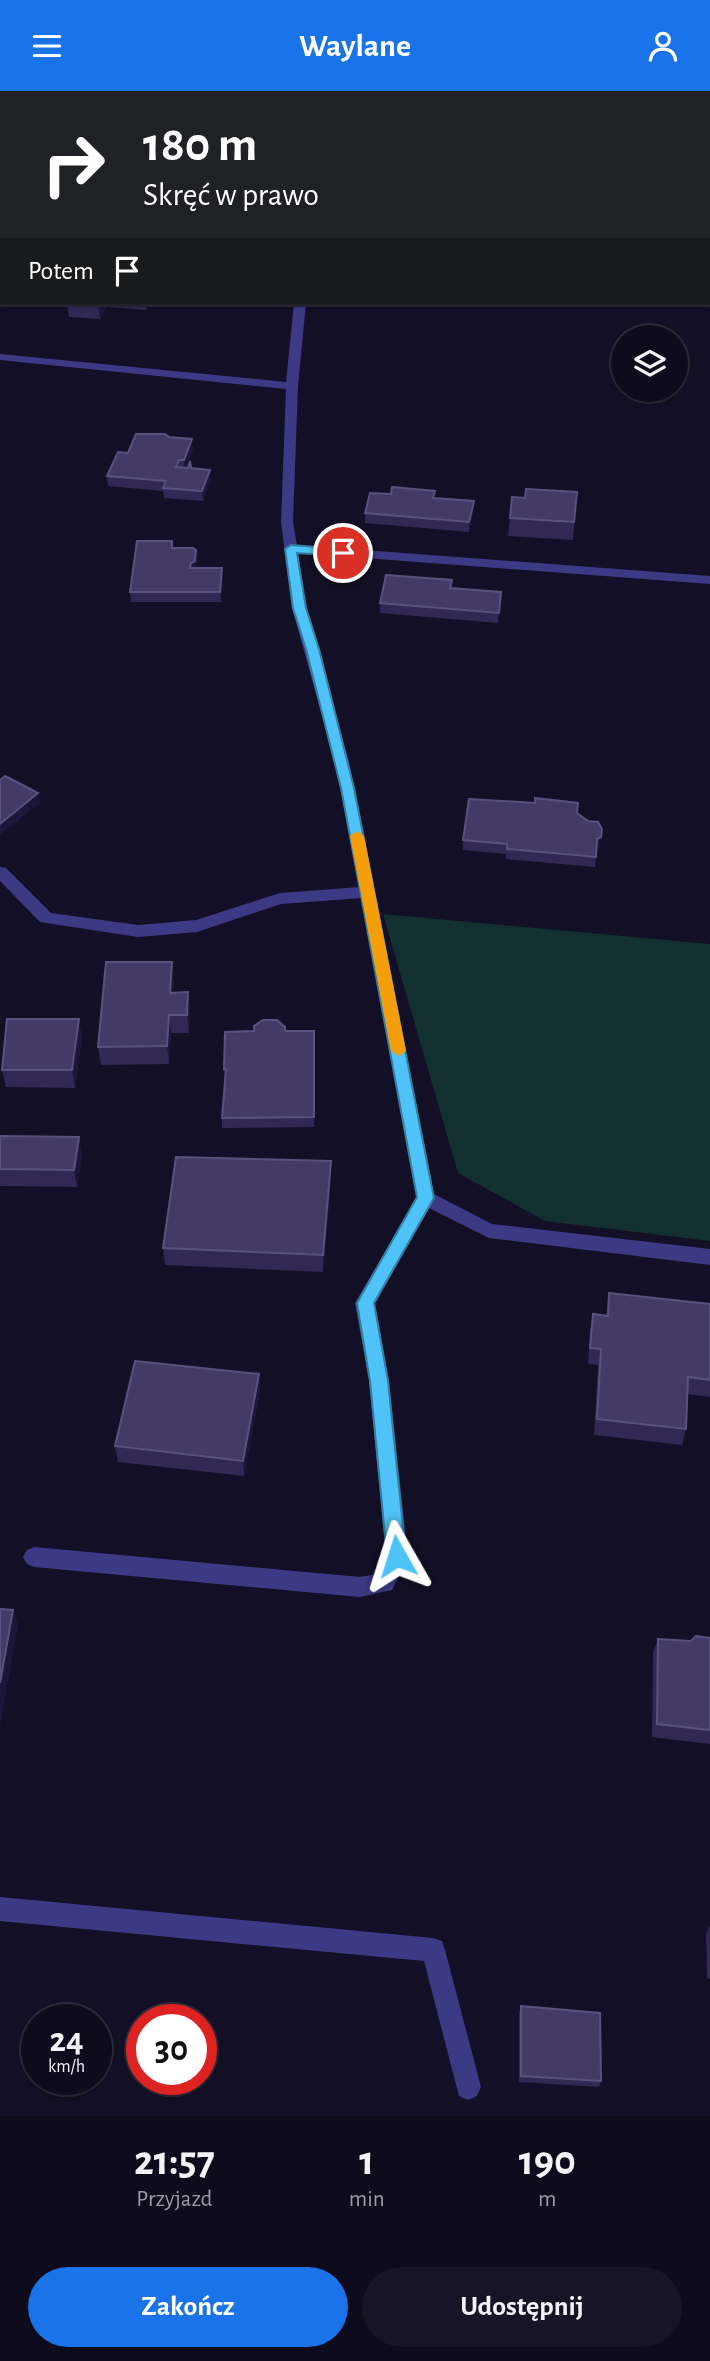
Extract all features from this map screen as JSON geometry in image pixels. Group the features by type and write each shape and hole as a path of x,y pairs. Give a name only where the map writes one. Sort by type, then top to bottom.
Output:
{"street":[{"path":"34,1557 360,1587 384,1583 397,1556 379,1381 365,1303 426,1198 342,762 299,608 287,522 292,386 300,305"},
{"path":"0,357 292,386"},
{"path":"291,549 710,580"},
{"path":"0,873 46,918 138,932 197,926 281,899 369,892"},
{"path":"426,1198 489,1231 710,1257"},
{"path":"0,1909 433,1950 468,2087"}],"green space":[{"path":"383,914 710,944 710,1241 545,1221 458,1173"}],"building":[{"path":"136,434 165,434 169,437 192,439 184,460 179,460 176,467 188,468 190,461 191,468 210,470 202,491 163,488 166,481 107,476 118,452 128,453"},
{"path":"392,487 435,491 433,498 474,501 469,522 365,513 370,493 391,494"},
{"path":"526,489 577,492 574,522 510,518 512,497 525,498"},
{"path":"137,541 172,541 172,548 193,548 196,550 195,561 190,568 222,568 220,592 130,592"},
{"path":"386,575 452,580 450,588 501,592 499,613 380,603"},
{"path":"5,776 38,793 0,824 0,780"},
{"path":"535,798 578,803 577,813 588,821 598,822 602,829 601,837 597,839 596,857 507,849 507,844 463,840 469,799 535,803"},
{"path":"106,962 172,962 170,993 188,992 187,1015 169,1015 167,1046 98,1047"},
{"path":"7,1019 79,1019 72,1070 2,1070"},
{"path":"263,1020 277,1020 285,1027 285,1031 314,1031 314,1117 222,1118 226,1069 225,1032 254,1031 254,1026"},
{"path":"0,1136 79,1137 74,1170 0,1169"},
{"path":"176,1157 331,1161 323,1255 163,1248"},
{"path":"609,1293 710,1304 710,1380 688,1377 686,1429 597,1419 601,1349 590,1348 593,1314 608,1316"},
{"path":"135,1361 259,1374 243,1461 115,1446"},
{"path":"0,1609 13,1610 0,1683"},
{"path":"696,1636 710,1638 710,1730 657,1724 658,1639 691,1641"},
{"path":"521,2006 600,2013 601,2081 521,2076"}],"slow traffic":[{"path":"357,836 399,1051"}],"route":[{"path":"343,553 291,549 299,608 313,649 348,788 426,1198 365,1303 379,1381 397,1556"}]}
